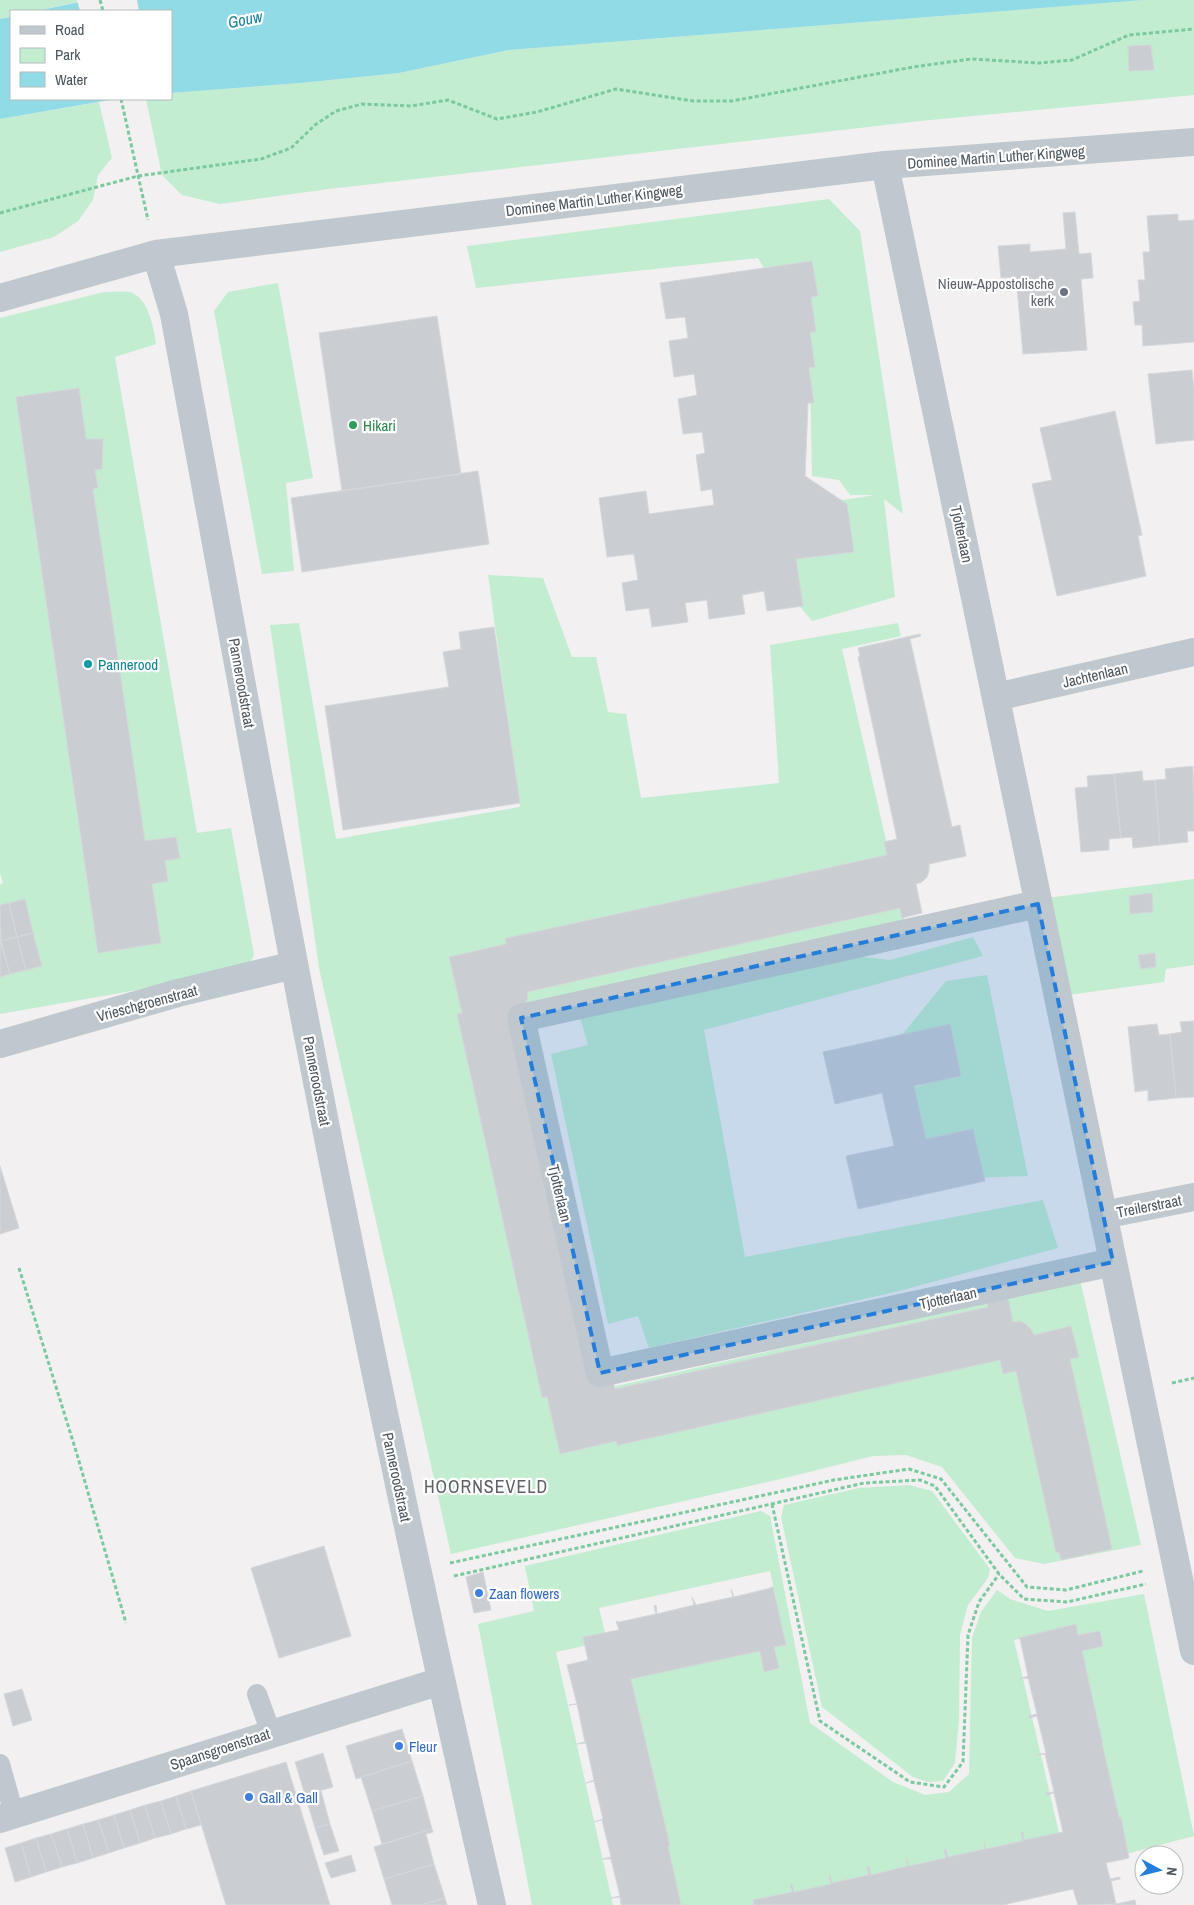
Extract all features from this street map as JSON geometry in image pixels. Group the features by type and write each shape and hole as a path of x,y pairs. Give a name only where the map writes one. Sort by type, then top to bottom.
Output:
{"street":[{"name":"Dominee Martin Luther Kingweg","path":"0,298 156,254 885,165 1194,142"},
{"name":"Tjotterlaan","path":"885,165 1194,1651"},
{"name":"Panneroodstraat","path":"156,254 174,314 294,965 390,1447 440,1681 492,1905"},
{"name":"Jachtenlaan","path":"996,698 1194,652"},
{"name":"Tjotterlaan","path":"1038,904 521,1018 600,1373 1113,1262"},
{"name":"Vrieschgroenstraat","path":"0,1044 178,993 294,965"},
{"name":"Treilerstraat","path":"1103,1215 1194,1198"},
{"name":"Spaansgroenstraat","path":"7,1817 440,1681"}],"lane":[{"path":"257,1694 272,1733"},
{"path":"0,1764 7,1817"}],"path":[{"path":"0,212 138,176 261,159 291,148 336,110 362,104 411,106 448,100 496,119 537,112 616,90 693,101 732,101 913,67 971,59 1040,63 1072,60 1129,35 1194,29"},
{"path":"121,100 156,254"},
{"path":"19,1268 76,1450 126,1623"},
{"path":"419,1577 834,1480 909,1469 941,1479 1027,1587 1066,1590 1177,1570"},
{"path":"419,1577 772,1504 864,1483 920,1480 935,1486 999,1574 1024,1599 1067,1602 1177,1570"},
{"path":"772,1504 820,1721 910,1782 944,1787 963,1762 968,1635 979,1602 999,1574"}],"highlighted area":[{"path":"1038,904 1113,1262 600,1373 521,1018"}],"green space":[{"path":"0,0 77,0 77,2 41,10 10,10 10,17 0,19"},
{"path":"1144,0 1194,0 1194,95 920,121 329,189 220,204 182,195 162,175 146,100 172,100 172,93 399,73 509,50"},
{"path":"99,102 112,158 98,175 93,200 78,221 54,237 0,252 0,119"},
{"path":"829,199 860,231 903,514 884,499 895,597 812,621 792,597 784,561 831,502 875,495 850,495 839,480 812,476 808,265 765,270 758,258 476,288 467,246"},
{"path":"278,283 313,478 286,483 294,571 262,574 214,311 228,292"},
{"path":"104,292 129,292 136,295 145,306 154,330 156,344 115,357 197,833 231,828 254,955 246,971 0,1014 0,885 3,883 0,873 0,318"},
{"path":"488,575 543,578 572,657 596,657 608,712 626,714 641,798 779,783 770,645 898,623 901,636 842,649 905,923 508,1012 594,1391 948,1311 1078,1271 1141,1545 1044,1564 1015,1558 942,1467 906,1455 873,1456 785,1478 451,1554 319,968 270,625 299,623 336,839 520,807"},
{"path":"1194,879 1194,965 1166,969 1164,982 1068,995 1047,898"},
{"path":"973,937 983,956 704,1030 745,1257 1043,1200 1058,1248 899,1291 649,1348 638,1316 608,1324 551,1054 588,1045 579,1014 840,954 890,960"},
{"path":"987,975 1028,1176 972,1178 916,1143 903,1090 949,1078 897,1041 946,981"},
{"path":"909,1485 932,1491 990,1569 988,1578 968,1605 960,1635 959,1719 955,1763 943,1781 928,1782 913,1777 822,1707 781,1517 784,1505 859,1488"},
{"path":"761,1511 770,1516 810,1723 893,1782 925,1795 949,1792 969,1774 972,1638 981,1612 997,1590 1010,1599 1048,1611 1144,1594 1194,1836 1160,1845 1134,1845 1134,1852 1126,1854 1073,1626 1014,1640 1060,1837 757,1905 679,1905 629,1669 784,1636 770,1571 599,1608 607,1641 556,1652 613,1905 532,1905 478,1624 534,1611 525,1566"}],"water":[{"name":"Gouw","path":"89,0 1144,0 509,50 399,73 172,93 172,10 41,10"},
{"path":"10,17 10,100 109,100 0,119 0,19"}],"pier":[{"path":"77,0 137,0 139,10 80,10"}],"building":[{"path":"1153,45 1151,46 1154,70 1129,71 1128,46"},
{"path":"1075,212 1079,254 1091,253 1093,278 1081,279 1087,350 1023,354 1016,277 1001,278 998,246 1030,244 1030,252 1066,249 1063,213"},
{"path":"1178,214 1178,221 1194,220 1194,342 1143,346 1142,325 1135,325 1133,302 1140,301 1138,280 1145,280 1143,252 1150,252 1147,216"},
{"path":"812,261 818,296 811,297 816,332 810,332 815,367 809,368 814,403 808,403 805,476 847,504 854,552 796,559 803,606 767,611 764,591 742,595 745,614 709,619 707,600 685,603 688,622 652,627 649,608 626,611 622,583 638,580 634,554 607,557 599,498 646,491 649,514 714,505 712,489 701,491 696,455 705,453 702,432 683,434 678,399 697,395 694,374 674,377 669,341 688,338 685,317 666,319 660,283"},
{"path":"437,316 461,474 342,491 319,333"},
{"path":"1192,370 1194,440 1156,444 1148,374"},
{"name":"Pannerood","path":"79,388 86,439 103,439 102,469 95,470 98,488 93,489 145,841 176,837 180,858 165,861 168,881 152,884 161,943 98,953 16,397"},
{"path":"1115,411 1142,535 1138,536 1146,576 1057,596 1032,484 1052,480 1040,428"},
{"path":"478,471 489,544 302,572 291,498"},
{"path":"494,627 520,803 343,830 325,706 449,687 443,652 461,649 459,632"},
{"path":"920,634 921,636 910,639 952,827 960,825 966,856 929,864 927,877 922,882 916,884 922,913 902,918 900,908 527,992 528,998 525,1004 615,1389 988,1307 986,1298 1007,1293 1013,1322 1020,1321 1026,1324 1034,1335 1071,1326 1079,1357 1070,1359 1112,1549 1061,1560 1059,1552 1056,1553 1016,1371 1003,1374 1000,1360 620,1446 618,1446 616,1441 560,1454 547,1397 542,1398 457,1014 462,1013 449,957 506,944 505,939 507,938 887,855 884,842 897,839 858,657 860,656 858,648"},
{"path":"1193,766 1194,831 1187,831 1188,842 1160,845 1155,780 1166,779 1165,769"},
{"path":"1142,771 1143,781 1155,780 1160,845 1133,848 1132,837 1121,838 1114,774"},
{"path":"1114,774 1121,838 1109,839 1109,850 1081,852 1075,788 1088,787 1087,776"},
{"path":"1152,893 1153,912 1130,914 1129,896"},
{"path":"25,899 33,933 17,937 9,903"},
{"path":"9,903 17,937 1,941 0,905"},
{"path":"33,933 42,966 26,970 17,937"},
{"path":"17,937 26,970 10,974 1,941"},
{"path":"0,941 10,974 0,977"},
{"path":"1155,953 1156,967 1141,969 1138,955"},
{"path":"1194,1021 1194,1097 1176,1098 1170,1034 1182,1032 1180,1022"},
{"path":"950,1024 961,1076 914,1086 926,1139 973,1129 985,1181 858,1209 846,1156 894,1146 882,1093 835,1104 823,1052"},
{"path":"1157,1024 1159,1035 1170,1034 1176,1098 1148,1101 1148,1090 1135,1092 1128,1027"},
{"path":"0,1166 19,1228 0,1234"},
{"path":"324,1546 351,1636 279,1658 251,1568"},
{"path":"483,1572 491,1610 474,1613 466,1577"},
{"path":"773,1587 786,1645 774,1647 779,1668 764,1672 760,1651 631,1679 670,1846 668,1846 681,1905 621,1905 620,1897 611,1898 620,1896 611,1859 603,1859 611,1857 602,1820 594,1822 603,1819 594,1781 586,1783 594,1780 586,1743 577,1744 585,1742 567,1665 588,1660 583,1637 619,1630 616,1621 619,1622 656,1614 654,1606 656,1605 657,1614 694,1605 692,1597 696,1605 733,1597 731,1589 734,1597"},
{"path":"1076,1624 1078,1635 1100,1631 1103,1646 1082,1651 1129,1858 1106,1863 1110,1879 1120,1877 1120,1879 1111,1881 1116,1904 1078,1905 1073,1889 1003,1905 754,1905 753,1900 792,1892 790,1884 792,1884 794,1892 831,1884 830,1875 832,1883 869,1875 867,1867 869,1866 871,1875 908,1866 906,1858 909,1866 946,1858 944,1850 946,1849 948,1857 985,1849 984,1841 986,1849 1023,1841 1021,1833 1023,1832 1024,1840 1063,1832 1054,1793 1046,1795 1046,1793 1054,1792 1045,1754 1037,1755 1046,1753 1037,1716 1029,1718 1029,1716 1037,1714 1028,1678 1020,1679 1028,1676 1020,1639 1018,1638"},
{"path":"22,1689 32,1720 13,1726 4,1694"},
{"path":"402,1729 412,1761 356,1779 346,1746"},
{"path":"323,1753 333,1787 305,1795 295,1762"},
{"path":"412,1761 423,1796 372,1811 361,1777"},
{"path":"286,1762 330,1905 226,1905 191,1791"},
{"path":"191,1791 201,1825 186,1829 176,1796"},
{"path":"321,1791 330,1824 315,1828 305,1795"},
{"path":"176,1796 186,1829 171,1834 161,1801"},
{"path":"423,1796 432,1829 382,1844 372,1811"},
{"path":"161,1801 171,1834 155,1838 145,1805"},
{"path":"145,1805 155,1838 140,1843 130,1810"},
{"path":"130,1810 140,1843 124,1848 114,1815"},
{"path":"114,1815 124,1848 109,1853 98,1820"},
{"path":"98,1820 109,1853 93,1858 83,1824"},
{"path":"83,1824 93,1858 77,1863 67,1829"},
{"path":"330,1824 339,1851 324,1855 315,1828"},
{"path":"67,1829 77,1863 62,1867 51,1834"},
{"path":"432,1829 433,1832 426,1834 434,1864 384,1879 374,1847"},
{"path":"51,1834 62,1867 46,1872 36,1838"},
{"path":"36,1838 46,1872 31,1877 21,1843"},
{"path":"21,1843 31,1877 15,1882 5,1848"},
{"path":"351,1855 356,1871 331,1878 325,1863"},
{"path":"434,1864 445,1898 421,1905 392,1905 384,1879"},
{"path":"445,1898 447,1905 421,1905"},
{"path":"1135,1900 1136,1905 1112,1905 1116,1904"}],"place":[{"name":"Nieuw-Appostolische kerk","path":"1064,292"},
{"name":"Hikari","path":"353,425"},
{"name":"Pannerood","path":"88,664"},
{"name":"Zaan flowers","path":"479,1593"},
{"name":"Fleur","path":"399,1746"},
{"name":"Gall & Gall","path":"249,1797"}],"district":[{"name":"HOORNSEVELD","path":"486,1486"}]}
